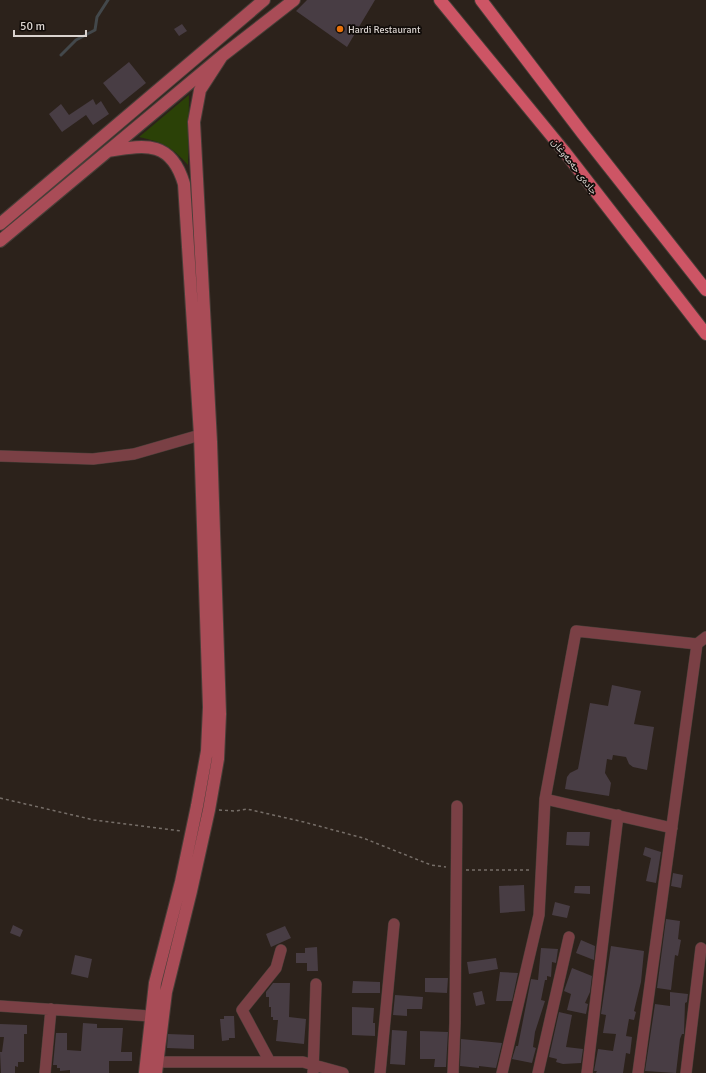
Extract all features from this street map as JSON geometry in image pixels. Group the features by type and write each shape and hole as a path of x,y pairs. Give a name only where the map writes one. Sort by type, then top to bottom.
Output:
{"main road":[{"path":"482,0 583,134 706,290"},
{"name":"جادەی حەمەوغان","path":"440,1 564,152 706,334"}],"street":[{"path":"17,228 4,220 264,0"},
{"path":"0,241 222,56 279,5 294,0"},
{"path":"222,56 200,90 195,107 194,122 200,223 212,620 220,714 218,759 209,810 191,891 166,992 157,1067 303,1062 314,1069 343,1073"},
{"path":"108,151 144,146 158,150 171,158 180,170 184,184 200,435 202,551 212,620 207,751 192,832 155,983 150,1016 145,1073"},
{"path":"186,224 200,223"},
{"path":"0,456 93,459 134,454 200,435"},
{"path":"502,1073 539,915 545,799 576,631 697,644 706,637"},
{"path":"638,1073 697,644"},
{"path":"545,799 672,828"},
{"path":"453,1073 455,1023 457,806"},
{"path":"586,1073 618,815"},
{"path":"380,1073 394,924"},
{"path":"538,1073 569,937"},
{"path":"686,1073 701,948"},
{"path":"270,1062 242,1010 276,968 281,950"},
{"path":"314,1069 316,984"},
{"path":"0,1006 150,1016"},
{"path":"45,1073 51,1010"}],"path":[{"path":"0,798 94,820 192,832"},
{"path":"209,810 235,811 247,809 304,822 363,838 431,865 456,869 542,870"}],"green space":[{"path":"189,95 188,165 177,154 161,143 139,137"}],"building":[{"name":"Hardi Restaurant","path":"307,0 375,0 347,47 296,11"},
{"path":"182,24 187,31 179,36 174,29"},
{"path":"129,62 146,83 120,104 103,83"},
{"path":"93,99 96,105 101,101 109,114 93,125 86,115 62,132 49,114 61,104 69,115"},
{"path":"612,685 641,691 634,724 654,727 647,770 633,767 629,764 626,757 613,755 612,760 607,759 605,773 611,783 609,796 565,789 567,777 570,773 578,769 590,703 608,706"},
{"path":"567,832 590,832 589,846 566,845"},
{"path":"645,847 661,852 656,883 646,881 651,858 643,855"},
{"path":"673,873 683,875 681,888 671,886"},
{"path":"524,885 525,911 500,913 499,886"},
{"path":"575,886 590,886 590,894 574,893"},
{"path":"555,902 570,906 567,918 552,915"},
{"path":"666,919 680,921 678,939 681,940 678,956 675,955 671,990 657,988"},
{"path":"13,925 23,930 20,937 10,933"},
{"path":"285,926 291,938 271,947 266,934"},
{"path":"581,940 595,946 594,960 576,953"},
{"path":"611,946 644,951 641,982 634,1011 636,1012 634,1020 629,1019 626,1036 632,1037 630,1054 626,1053 623,1073 596,1073 597,1071 594,1071 598,1049 613,1051 616,1034 603,1033 606,1015 601,1014"},
{"path":"317,947 318,971 307,971 307,963 296,963 296,953 305,953 305,948"},
{"path":"541,948 558,949 556,963 552,962 551,977 547,976 547,980 545,980 541,1000 545,1001 535,1032 533,1047 536,1048 532,1063 512,1059 516,1046 518,1046 531,979 538,980"},
{"path":"75,955 92,959 88,978 71,974"},
{"path":"496,958 498,969 469,974 467,962"},
{"path":"572,968 592,976 590,992 585,1003 588,1004 586,1014 567,1010 571,994 564,991"},
{"path":"500,972 518,973 512,1001 496,1001"},
{"path":"425,978 448,978 447,993 425,992"},
{"path":"353,981 380,982 380,993 352,993"},
{"path":"273,983 290,983 289,1017 306,1019 304,1044 276,1041 278,1020 273,1020 273,1017 271,1017 269,997 266,997 266,992"},
{"path":"482,991 485,1004 476,1006 473,993"},
{"path":"670,992 688,994 687,1002 685,1003 684,1034 682,1034 680,1039 676,1073 645,1071 655,1004 670,1006"},
{"path":"395,995 423,997 422,1009 407,1009 407,1016 393,1015"},
{"path":"352,1007 374,1008 373,1023 375,1023 375,1036 352,1035"},
{"path":"559,1012 572,1015 566,1047 583,1049 581,1063 563,1064 556,1062 557,1059 549,1057"},
{"path":"224,1016 234,1016 235,1038 229,1038 229,1040 222,1041 220,1019 224,1019"},
{"path":"83,1023 97,1024 97,1028 123,1028 121,1052 132,1052 132,1061 109,1061 109,1073 70,1073 70,1070 60,1071 60,1068 57,1068 57,1065 53,1065 56,1033 67,1033 67,1050 81,1051"},
{"path":"0,1024 27,1025 27,1034 24,1034 24,1062 18,1062 18,1067 15,1066 15,1073 1,1073 0,1052 2,1052 4,1037 0,1037"},
{"path":"392,1030 407,1031 405,1065 390,1064"},
{"path":"420,1031 448,1032 446,1067 434,1067 435,1059 420,1059"},
{"path":"168,1034 194,1035 194,1049 167,1048"},
{"path":"461,1039 502,1043 496,1068 460,1066"}],"waterway":[{"path":"61,55 76,40 95,30 97,17 108,0"}],"place":[{"name":"Hardi Restaurant","path":"340,29"}]}
